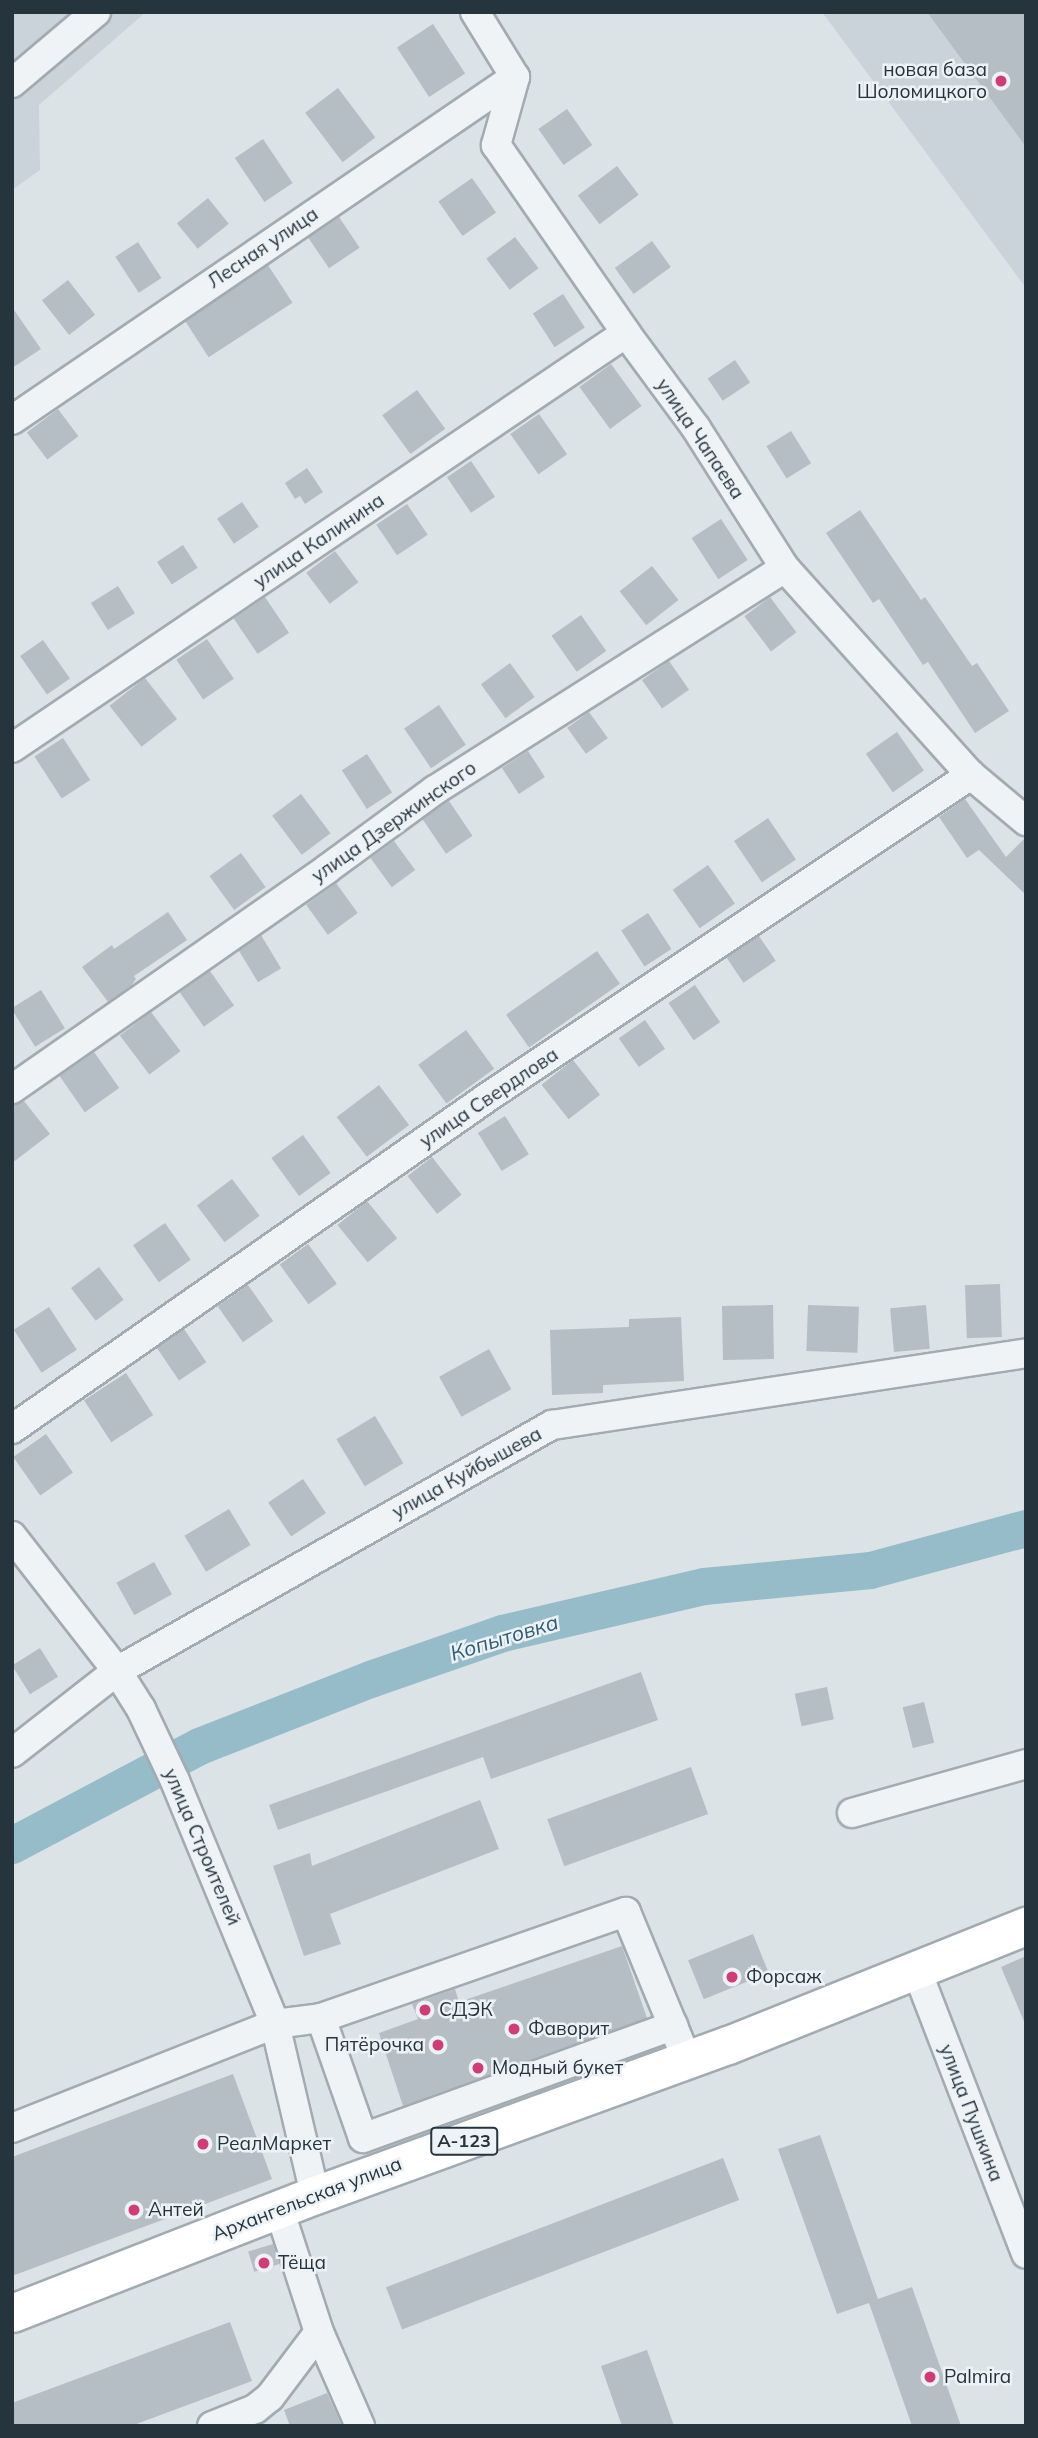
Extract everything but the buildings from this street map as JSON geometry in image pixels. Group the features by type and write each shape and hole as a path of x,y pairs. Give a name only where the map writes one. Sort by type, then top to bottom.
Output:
{"main road":[{"name":"А-123","path":"917,1971 1026,1926"},
{"name":"Архангельская улица","path":"12,2313 315,2195 687,2060 917,1971"}],"street":[{"path":"12,82 96,12"},
{"path":"475,12 514,77"},
{"name":"улица Чапаева","path":"514,77 496,145 626,333 696,428 785,568 971,775 1026,821"},
{"name":"Лесная улица","path":"12,420 514,77"},
{"name":"улица Калинина","path":"12,748 626,333"},
{"name":"улица Дзержинского","path":"12,1089 327,869 435,790 785,568"},
{"name":"улица Свердлова","path":"12,1429 485,1099 971,775"},
{"name":"улица Куйбышева","path":"12,1753 117,1671 552,1425 1026,1353"},
{"name":"улица Строителей","path":"12,1536 117,1671 158,1744 275,2024 315,2195"},
{"path":"852,1813 1026,1764"},
{"path":"12,2128 275,2024 321,2018 626,1912 687,2060"},
{"name":"улица Пушкина","path":"917,1971 1026,2254"},
{"path":"321,2018 363,2138 673,2026"},
{"path":"279,2209 319,2332 360,2426"},
{"path":"212,2426 255,2409 270,2397 319,2332"},
{"path":"270,2397 271,2426"}],"shaded area":[{"path":"12,12 146,12 39,105 40,170 12,190"},
{"name":"новая база Шоломицкого","path":"822,12 1026,12 1026,288"}],"waterway":[{"name":"Копытовка","path":"12,1845 199,1746 370,1679 502,1633 704,1586 870,1570 1026,1528"}],"place":[{"name":"новая база Шоломицкого","path":"1001,81"},
{"name":"Форсаж","path":"732,1977"},
{"name":"СДЭК","path":"425,2010"},
{"name":"Фаворит","path":"514,2029"},
{"name":"Пятёрочка","path":"438,2045"},
{"name":"Модный букет","path":"478,2068"},
{"name":"РеалМаркет","path":"203,2144"},
{"name":"Антей","path":"134,2210"},
{"name":"Тёща","path":"264,2263"},
{"name":"Palmira","path":"930,2377"}]}
